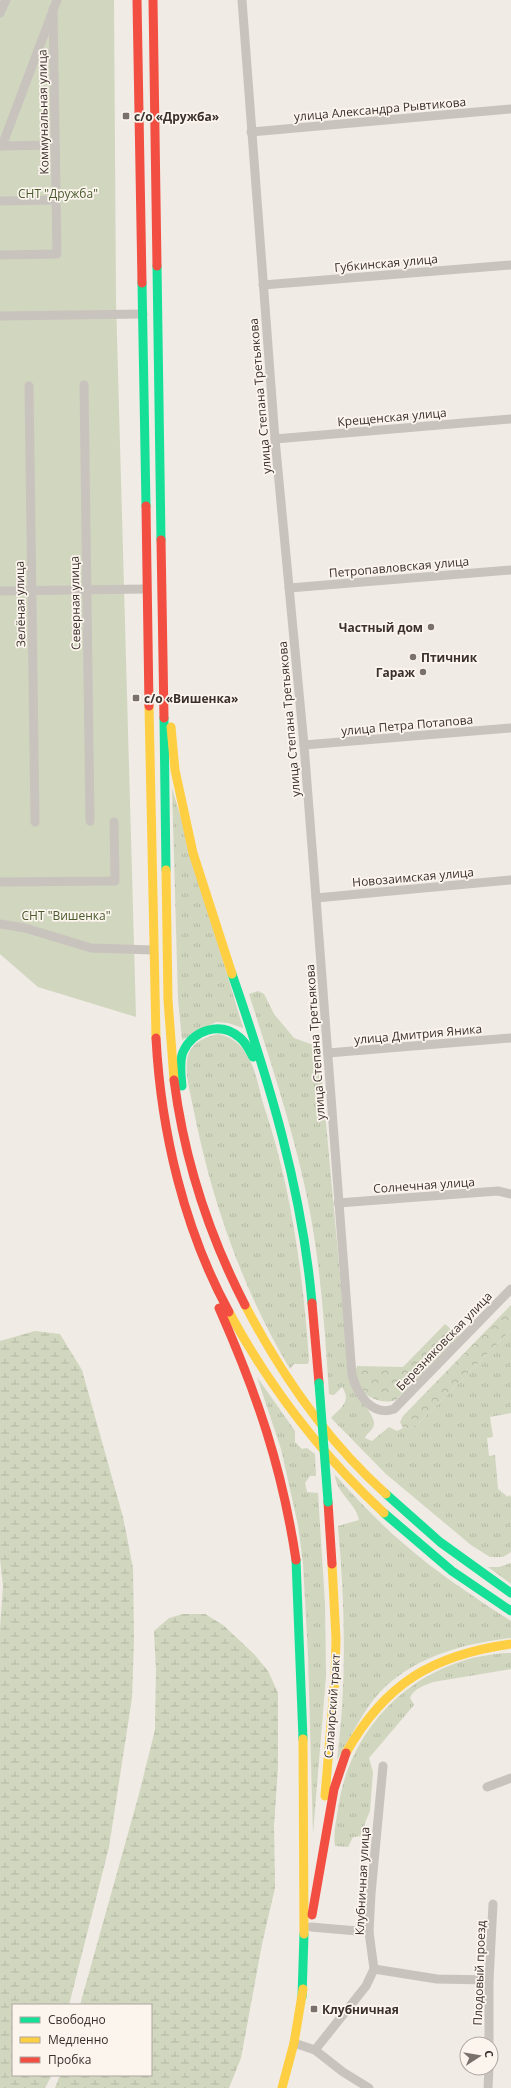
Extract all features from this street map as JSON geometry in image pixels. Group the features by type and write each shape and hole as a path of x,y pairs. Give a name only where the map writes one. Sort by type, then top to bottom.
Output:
{"main road":[{"path":"137,0 143,314 146,589 153,950 157,1063 165,1121 181,1208 197,1258 254,1387 265,1419 284,1492 290,1525 299,1606 304,1756 306,1899 302,1997"},
{"path":"153,0 158,253 160,547 167,949 172,1061 180,1118 192,1171 218,1248 236,1291 278,1366 319,1421 342,1448 388,1496 430,1534 511,1593"},
{"path":"142,253 158,253"},
{"path":"160,547 169,655 171,738 179,796 205,897 258,1051 284,1143"},
{"path":"236,1291 199,1169 187,1118 181,1065 184,1052 193,1038 206,1030 220,1028 233,1032 246,1043 251,1050 284,1143"},
{"path":"165,1121 177,1174 212,1275 247,1344 286,1405 332,1460 400,1527 450,1569 511,1611"},
{"name":"Салаирский тракт","path":"284,1143 305,1244 319,1383 335,1600 335,1677 313,1910"},
{"path":"282,2088 294,2043 302,1997 313,1910 335,1783 349,1747 367,1717 392,1690 431,1664 471,1650 511,1644"}],"street":[{"path":"0,13 6,0"},
{"path":"55,146 1,146 57,0"},
{"name":"улица Степана Третьякова","path":"242,0 275,439 304,746 338,1203 353,1380 360,1394 374,1409 387,1411 394,1409"},
{"name":"Коммунальная улица","path":"0,255 57,254 53,9"},
{"name":"улица Александра Рывтикова","path":"251,132 511,109"},
{"path":"0,201 56,200"},
{"name":"Губкинская улица","path":"263,285 511,265"},
{"path":"0,316 143,314"},
{"name":"Северная улица","path":"84,385 90,821"},
{"name":"Зелёная улица","path":"29,386 35,822"},
{"name":"Крещенская улица","path":"275,439 511,419"},
{"name":"Петропавловская улица","path":"289,588 511,570"},
{"path":"0,591 146,589"},
{"name":"улица Петра Потапова","path":"304,746 511,728"},
{"path":"0,882 115,881 114,822"},
{"name":"Новозаимская улица","path":"316,898 511,880"},
{"path":"0,924 25,928 91,948 153,950"},
{"name":"улица Дмитрия Яника","path":"328,1053 511,1038"},
{"name":"Солнечная улица","path":"338,1203 498,1191 511,1194"},
{"name":"Березняковская улица","path":"394,1409 511,1289"},
{"name":"Клубничная улица","path":"374,1969 369,1932 374,1848 383,1766"},
{"path":"487,1787 511,1778"},
{"name":"Плодовый проезд","path":"489,2036 489,1980 493,1904"},
{"path":"311,1927 369,1932"},
{"path":"315,2050 366,1986 374,1969 437,1979 489,1980"},
{"path":"294,2043 315,2050 343,2072 369,2088"},
{"path":"488,2076 488,2088"}],"green space":[{"name":"СНТ \"Вишенка\"","path":"0,0 114,0 116,301 136,1017 38,987 0,954"},
{"path":"172,788 243,1028 228,1023 216,1022 182,1040 178,999"},
{"path":"258,991 264,994 274,1014 294,1038 319,1047 350,1383 374,1421 373,1427 365,1438 372,1441 389,1427 397,1431 417,1425 511,1330 511,1413 490,1417 493,1437 487,1438 489,1456 495,1455 498,1489 508,1497 509,1495 511,1497 511,1552 503,1557 490,1557 471,1545 386,1474 331,1418 342,1407 346,1397 342,1387 334,1395 329,1394 322,1300 317,1254 309,1207 290,1126 249,994"},
{"path":"218,1034 228,1037 236,1042 251,1062 273,1134 288,1198 299,1262 309,1360 308,1364 294,1364 290,1369 257,1307 243,1275 219,1209 200,1141 190,1094 187,1059 194,1045 205,1038"},
{"path":"511,1305 511,1330 417,1425 407,1429 403,1428 400,1422 403,1416"},
{"path":"445,1324 459,1336 396,1400 380,1401 372,1398 360,1388 357,1382 357,1366 403,1367"},
{"path":"35,1331 60,1334 82,1370 123,1517 133,1568 134,1640 132,1698 109,1847 69,2004 12,2004 12,2076 51,2076 45,2088 0,2088 0,1628 3,1586 0,1559 0,1341"},
{"path":"257,1377 295,1431 295,1442 302,1449 307,1448 315,1454 316,1476 310,1476 305,1483 307,1492 318,1493 325,1604 326,1676 313,1834 308,1655 303,1563 298,1525 281,1449"},
{"path":"335,1475 377,1519 429,1565 511,1621 511,1638 473,1644 436,1655 403,1673 374,1699 359,1721 337,1760 344,1672 342,1585 338,1526 359,1520 354,1508 342,1493 336,1481"},
{"path":"511,1563 511,1584 488,1567 499,1567"},
{"path":"183,1614 205,1614 223,1625 254,1654 268,1671 278,1693 278,1767 274,1826 275,1888 262,1944 241,2058 229,2088 55,2088 60,2076 152,2076 152,2004 80,2004 139,1794 155,1730 156,1670 154,1631 169,1618"},
{"path":"511,1653 511,1669 433,1682 414,1692 410,1698 414,1705 369,1758 373,1772 370,1811 365,1823 363,1836 353,1837 348,1847 335,1846 334,1836 336,1819 347,1773 360,1744 377,1719 398,1697 422,1679 450,1665 479,1657"}],"traffic: fast":[{"path":"157,266 161,540"},
{"path":"142,283 146,506"},
{"path":"164,718 166,870"},
{"path":"232,974 271,1095 292,1177 307,1261 312,1303"},
{"path":"182,1086 181,1064 183,1052 187,1044 200,1033 216,1029 232,1032 244,1041 253,1057"},
{"path":"319,1383 328,1502"},
{"path":"386,1494 440,1542 511,1593"},
{"path":"384,1513 452,1571 511,1611"},
{"path":"296,1560 303,1739"},
{"path":"302,1997 304,1934"}],"traffic: slow":[{"path":"149,706 156,1038"},
{"path":"171,727 175,770 193,853 232,974"},
{"path":"166,870 168,1000 174,1080"},
{"path":"245,1305 274,1356 307,1406 325,1430 365,1474 386,1494"},
{"path":"229,1312 262,1367 298,1419 339,1467 384,1513"},
{"path":"325,1796 335,1677 336,1639 332,1564"},
{"path":"346,1753 361,1729 377,1708 414,1676 435,1665 458,1656 483,1649 511,1644"},
{"path":"303,1739 304,1934"},
{"path":"282,2088 294,2043 303,1989"}],"traffic: jam":[{"path":"137,0 142,283"},
{"path":"153,0 157,266"},
{"path":"146,506 149,706"},
{"path":"161,540 164,718"},
{"path":"156,1038 163,1109 169,1144 187,1214 213,1280 229,1312"},
{"path":"174,1080 184,1138 200,1196 220,1251 245,1305"},
{"path":"312,1303 319,1383"},
{"path":"219,1308 245,1371 276,1462 296,1560"},
{"path":"328,1502 332,1564"},
{"path":"312,1915 334,1789 346,1753"}],"place":[{"name":"с/о «Дружба»","path":"126,116"},
{"name":"Частный дом","path":"431,627"},
{"name":"Птичник","path":"413,657"},
{"name":"Гараж","path":"423,672"},
{"name":"с/о «Вишенка»","path":"136,698"},
{"name":"Клубничная","path":"314,2009"}],"park label":[{"name":"СНТ \"Дружба\"","path":"58,193"}]}
